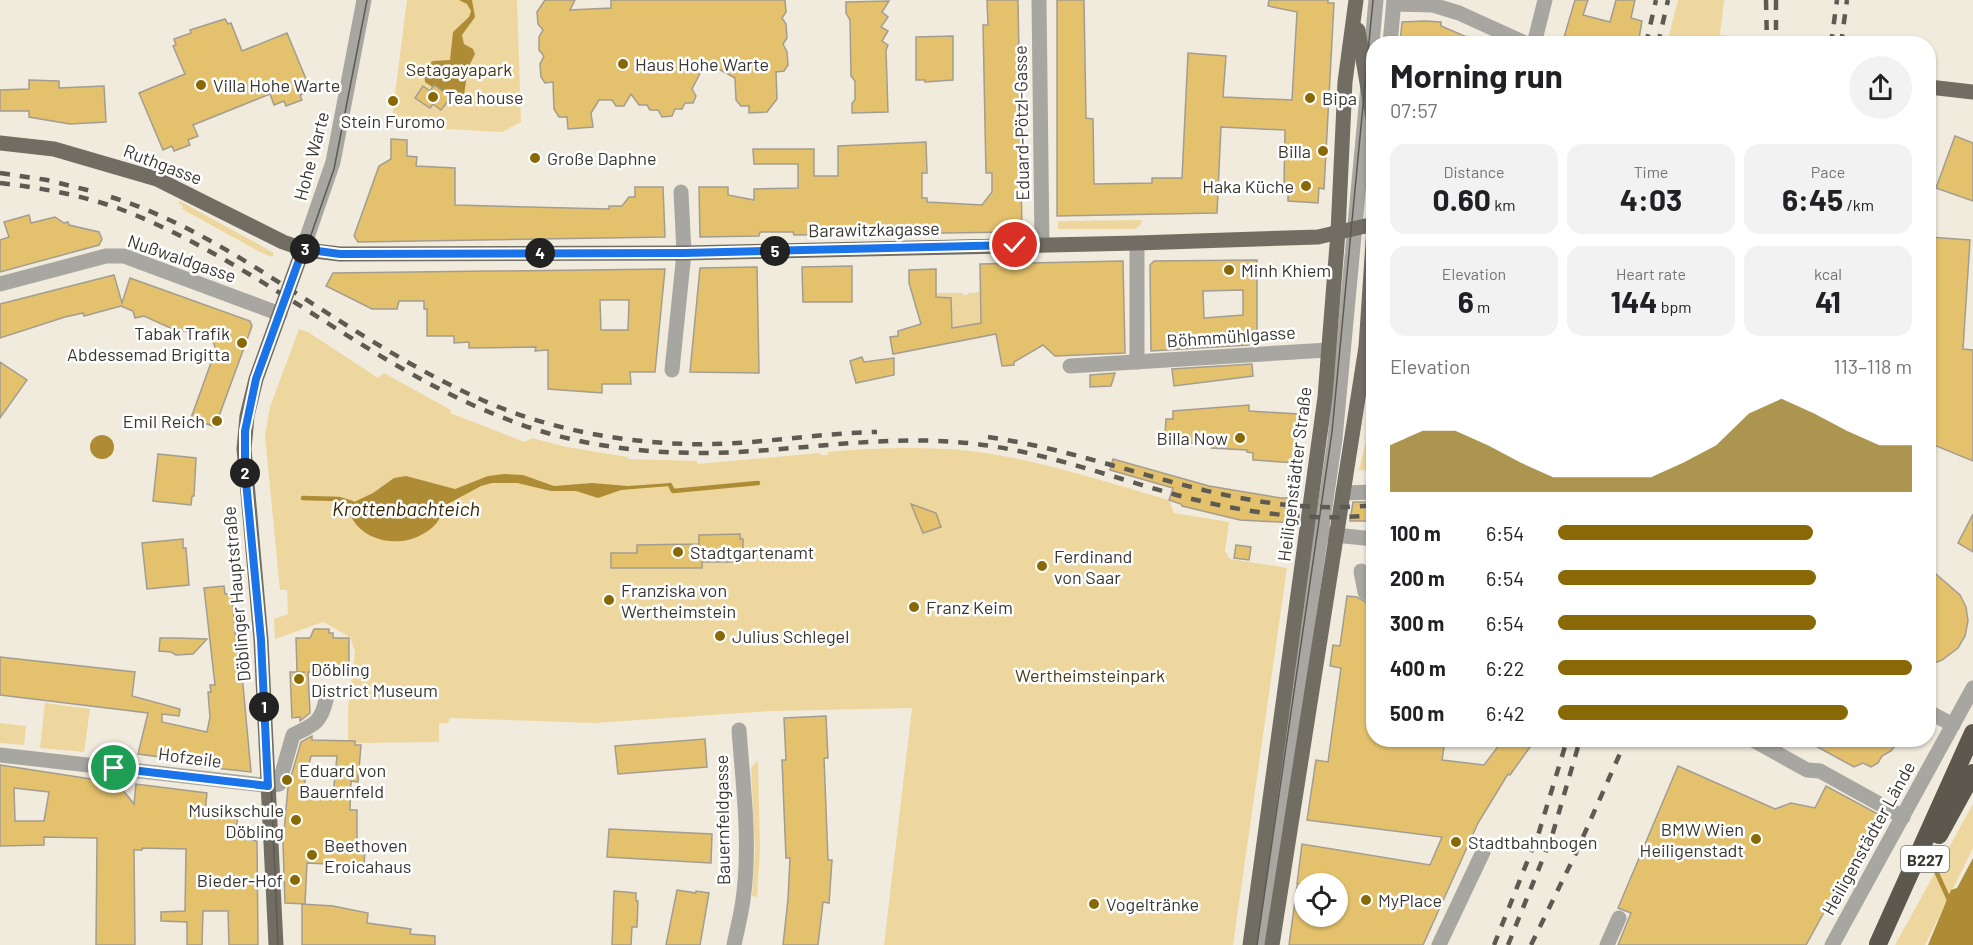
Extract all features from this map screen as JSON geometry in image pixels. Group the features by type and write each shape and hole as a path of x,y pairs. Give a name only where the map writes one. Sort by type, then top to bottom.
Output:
{"highway":[{"path":"1877,945 1973,733"},
{"name":"B227","path":"1877,945 1973,773"}],"main road":[{"name":"Heiligenstädter Straße","path":"1356,3 1366,81"},
{"name":"Heiligenstädter Straße","path":"1272,945 1321,534 1325,397 1338,232 1345,82 1356,3"},
{"path":"1936,88 1973,92"},
{"name":"Ruthgasse","path":"0,143 54,149 157,179 283,242 303,249"},
{"name":"Barawitzkagasse","path":"303,249 340,254 684,253 1318,237 1366,227"},
{"name":"Döblinger Hauptstraße","path":"276,945 261,640 244,449 247,416 256,379 303,249"},
{"name":"Heiligenstädter Straße","path":"1250,945 1321,534 1343,493 1366,348"}],"street":[{"name":"Hohe Warte","path":"303,249 333,162 364,0"},
{"name":"Eduard-Pötzl-Gasse","path":"1039,0 1042,245"},
{"path":"1372,36 1376,0"},
{"path":"1536,36 1545,0"},
{"path":"1391,36 1394,2 1433,5 1459,13 1509,36"},
{"path":"1260,945 1335,439 1366,100"},
{"path":"672,370 684,253 681,192"},
{"path":"1137,243 1137,362"},
{"name":"Nußwaldgasse","path":"0,284 106,256 124,256 282,310"},
{"name":"Böhmmühlgasse","path":"1070,366 1328,350"},
{"path":"1343,493 1366,492"},
{"path":"1321,534 1366,529"},
{"path":"1321,534 1366,538"},
{"path":"1361,571 1366,593"},
{"name":"Heiligenstädter Lände","path":"1832,945 1973,688"},
{"path":"268,786 279,784 293,735 317,722 323,713 326,700"},
{"path":"1936,716 1953,725"},
{"name":"Bauernfeldgasse","path":"734,945 743,899 746,832 739,730"},
{"path":"1766,747 1807,770 1820,771 1903,817"},
{"name":"Hofzeile","path":"0,755 268,786"},
{"path":"1439,945 1483,852"},
{"path":"1606,945 1619,918"}],"green space":[{"name":"Setagayapark","path":"407,0 517,0 521,122 502,132 391,126"},
{"path":"1678,0 1724,0 1720,35 1730,36 1669,36"},
{"path":"180,201 274,253 272,257 182,209"},
{"path":"1142,220 1140,226 1134,229 1058,229 1060,221"},
{"path":"981,292 981,323 954,327 953,331 951,298 936,297 936,293 967,295"},
{"name":"Wertheimsteinpark","path":"299,329 308,332 378,378 384,373 451,410 450,413 525,442 532,438 566,447 628,457 628,459 697,461 697,464 820,453 828,455 828,452 863,449 917,448 970,451 1071,472 1169,500 1174,513 1229,522 1225,551 1230,559 1287,568 1233,945 884,945 912,708 771,711 594,723 450,718 448,723 439,723 439,742 355,743 348,740 348,708 355,652 350,637 323,622 275,639 274,619 288,614 287,590 280,590 265,436 270,407"},
{"path":"1366,441 1366,470 1359,470"},
{"path":"45,703 90,709 84,752 40,748"},
{"path":"0,723 26,726 24,745 0,743"},
{"path":"758,760 760,850 757,897 752,896 755,850 751,768"},
{"path":"1973,804 1973,848 1925,945 1895,945"}],"water":[{"path":"459,0 472,0 475,17 462,35 464,44 473,49 475,54 468,68 464,95 458,101 453,101 425,82 424,67 433,61 450,60 453,32 469,17 471,11 467,4"},
{"path":"102,435 107,436 113,442 113,452 107,458 102,459 97,458 91,452 90,447 91,442 97,436"},
{"name":"Krottenbachteich","path":"523,475 554,486 592,483 628,486 671,483 670,486 621,490 598,498 576,491 551,491 517,483 492,483 481,486 444,506 438,522 431,528 413,539 403,541 375,538 359,527 350,514 352,503 373,493 394,478 406,476 455,489 488,476"},
{"path":"1973,858 1973,945 1928,945 1951,890 1957,888"}],"building":[{"name":"Haus Hohe Warte","path":"545,0 575,0 570,10 611,8 611,0 785,0 786,12 782,18 786,24 787,38 783,44 787,52 788,65 784,71 776,72 777,99 767,112 749,113 749,106 741,106 736,100 735,78 706,62 692,89 696,96 693,103 685,103 682,109 675,109 672,116 662,117 658,110 650,110 647,105 639,105 631,94 624,106 616,106 612,100 599,100 591,113 593,127 568,129 567,117 559,117 554,109 553,82 545,83 541,77 540,64 544,56 539,50 539,37 543,30 538,24 537,12"},
{"path":"987,0 1018,0 1022,232 794,235 793,232 760,232 759,236 700,237 699,187 728,187 728,195 754,200 754,189 798,188 798,164 754,164 753,149 814,149 814,176 838,176 838,146 926,142 927,173 922,173 922,198 927,198 927,202 982,205 992,192 992,173 986,173 983,25 988,25"},
{"path":"1057,0 1084,0 1086,118 1093,119 1094,184 1152,183 1152,178 1182,178 1188,53 1226,56 1223,97 1292,100 1297,12 1268,6 1269,0 1328,0 1328,3 1334,3 1324,189 1319,188 1318,203 1288,201 1288,187 1284,186 1285,130 1221,127 1217,213 1057,216"},
{"path":"1575,0 1588,0 1583,15 1610,22 1616,0 1635,0 1631,18 1642,21 1639,36 1564,36"},
{"path":"889,1 882,12 888,17 881,27 888,31 882,41 888,45 886,50 888,112 852,113 855,81 851,76 850,20 846,13 846,2"},
{"name":"Villa Hohe Warte","path":"225,19 228,24 231,23 242,51 287,33 311,91 300,95 302,100 286,106 284,101 274,105 270,94 193,125 198,136 188,140 190,145 174,151 172,146 163,150 139,93 185,74 173,46 176,45 174,39 191,33 190,30"},
{"path":"1402,22 1441,22 1441,26 1464,36 1401,36"},
{"path":"953,36 953,80 925,82 925,80 916,80 916,37"},
{"path":"29,80 59,81 59,88 104,86 106,122 70,124 29,117 29,111 0,111 0,90 29,89"},
{"name":"Tea house","path":"434,85 451,97 441,110 433,104 430,108 415,98 423,86 430,91"},
{"path":"1955,136 1973,143 1973,201 1936,188"},
{"path":"391,139 407,140 407,156 417,157 416,166 455,168 455,205 609,209 609,206 622,206 629,197 635,197 635,187 663,187 665,237 358,242 354,236 379,166 391,159"},
{"path":"29,215 31,223 55,217 64,223 68,222 69,225 99,232 102,239 99,245 0,272 0,240 9,237 4,222"},
{"path":"1936,238 1970,240 1963,349 1973,350 1973,461 1936,446"},
{"path":"1257,260 1257,343 1151,351 1150,265 1154,261","holes":["1243,290 1243,315 1204,318 1203,291"]},
{"path":"1123,261 1125,353 1055,356 1043,345 1014,362 1014,365 1002,366 996,334 893,354 890,337 898,336 898,331 921,324 909,283 909,270 936,269 936,297 951,298 952,328 981,323 980,264"},
{"path":"852,266 852,302 803,302 802,267"},
{"path":"757,267 759,373 690,372 700,268"},
{"path":"665,269 655,372 630,372 631,384 602,384 602,393 548,389 548,350 535,351 536,347 469,348 469,342 454,343 454,336 427,336 427,309 424,309 424,301 399,301 397,309 372,309 326,286 333,273","holes":["600,300 629,300 628,330 601,330"]},
{"path":"114,275 122,303 130,278 250,321 252,326 215,427 191,418 216,349 211,337 188,328 187,332 176,328 175,330 144,316 135,318 133,311 121,306 84,316 83,313 65,317 0,338 0,304"},
{"path":"862,357 864,362 894,358 894,375 856,383 850,361"},
{"path":"0,362 27,380 0,418"},
{"path":"1252,364 1253,376 1174,386 1172,369"},
{"path":"1115,373 1111,386 1090,387 1090,375"},
{"path":"1249,405 1249,411 1299,414 1296,463 1253,460 1253,453 1247,450 1211,448 1212,444 1171,442 1172,434 1165,433 1166,419 1173,419 1173,411"},
{"path":"158,454 196,458 194,496 192,496 191,505 153,501"},
{"path":"1113,459 1209,486 1281,498 1298,498 1296,523 1240,520 1182,506 1169,500 1173,488 1110,470"},
{"path":"1353,502 1366,502 1366,521 1350,521"},
{"path":"911,504 936,513 941,527 923,533"},
{"path":"1973,514 1973,552 1958,543"},
{"path":"740,534 740,539 743,539 743,560 740,562 702,562 702,568 611,568 611,553 637,553 637,545 699,544 699,535"},
{"path":"183,539 183,548 186,548 189,585 147,589 142,543"},
{"path":"1236,545 1251,547 1249,560 1234,558"},
{"path":"1936,574 1960,595 1966,607 1968,621 1965,636 1958,648 1936,662"},
{"path":"224,586 225,594 232,594 236,642 239,642 251,772 188,765 188,762 176,759 138,754 148,713 0,695 0,657 135,672 132,696 180,709 179,716 162,714 162,722 207,732 210,717 208,692 211,692 210,685 215,685 204,588"},
{"path":"1347,596 1357,597 1366,602 1366,747 1444,747 1442,760 1484,765 1498,747 1530,747 1510,775 1508,774 1478,823 1423,945 1289,945 1294,908 1294,927 1348,927 1348,873 1298,873 1302,844 1430,865 1442,837 1307,820 1316,760 1328,762 1341,668 1330,666 1333,645 1340,646"},
{"path":"314,629 329,629 329,633 333,633 333,638 349,638 349,672 308,672 310,713 300,721 300,717 292,718 290,672 297,672 296,638 310,638"},
{"path":"160,638 207,639 193,654 176,655 159,651"},
{"path":"826,716 828,758 824,758 828,860 832,860 829,903 823,902 818,945 783,945 790,858 786,858 782,760 786,760 784,718"},
{"path":"312,736 312,740 355,741 355,745 361,745 358,782 351,781 350,810 357,810 357,849 365,849 364,866 307,863 305,904 285,903 283,843 288,787 301,742","holes":["311,756 337,756 333,795 302,794"]},
{"path":"705,739 707,767 618,774 615,746"},
{"path":"1818,747 1894,747 1871,767 1863,763 1854,767"},
{"path":"0,765 117,783 134,804 136,784 207,793 205,812 238,815 235,838 257,841 258,945 229,945 228,911 203,911 202,945 187,945 187,922 161,921 161,912 185,911 186,849 142,848 142,850 134,850 135,945 96,945 97,838 44,837 44,845 0,846","holes":["14,788 49,792 44,821 15,821"]},
{"name":"BMW Wien Heiligenstadt","path":"1678,766 1775,809 1791,803 1815,808 1826,786 1878,814 1806,945 1618,945 1631,913 1618,908"},
{"path":"609,829 712,834 711,863 607,857"},
{"path":"677,890 709,893 700,945 666,945"},
{"path":"614,891 636,893 637,927 632,927 631,945 612,945"},
{"path":"302,904 333,906 368,913 367,923 411,929 410,934 435,936 435,945 302,945"}],"waterway":[{"path":"670,485 673,491 758,483"},
{"path":"303,498 339,499 352,503"},
{"path":"1936,871 1950,902"}],"tram line":[{"path":"278,945 265,646 248,474 248,433 259,384 334,169 367,0"},
{"path":"1370,36 1373,0"},
{"path":"1257,945 1332,432 1366,74"}],"railway":[{"path":"1648,36 1656,0"},
{"path":"1660,36 1668,0"},
{"path":"1766,0 1767,36"},
{"path":"1776,0 1776,36"},
{"path":"1832,36 1837,0"},
{"path":"1842,36 1847,0"},
{"path":"0,173 47,180 91,191"},
{"path":"0,183 91,200 120,209 171,231 268,285 409,373 509,420 564,437 621,448 679,453 737,452 886,441 946,441 1026,453 1223,506 1298,516 1366,516"},
{"path":"111,197 156,214 219,246 428,374 480,399 530,418 581,432 661,443 735,443 877,432"},
{"path":"988,437 1037,446 1226,495 1274,503 1323,507 1366,505"},
{"path":"1494,945 1539,832 1565,747"},
{"path":"1508,945 1552,836 1578,747"},
{"path":"1531,945 1575,855 1623,747"}],"place":[{"name":"Haus Hohe Warte","path":"623,64"},
{"name":"Villa Hohe Warte","path":"201,85"},
{"name":"Tea house","path":"433,97"},
{"name":"Bipa","path":"1310,98"},
{"name":"Stein Furomo","path":"393,101"},
{"name":"Billa","path":"1323,151"},
{"name":"Große Daphne","path":"535,158"},
{"name":"Haka Küche","path":"1306,186"},
{"name":"Minh Khiem","path":"1229,270"},
{"name":"Tabak Trafik Abdessemad Brigitta","path":"242,343"},
{"name":"Emil Reich","path":"217,421"},
{"name":"Billa Now","path":"1240,438"},
{"name":"Stadtgartenamt","path":"678,552"},
{"name":"Ferdinand von Saar","path":"1042,566"},
{"name":"Franziska von Wertheimstein","path":"609,600"},
{"name":"Franz Keim","path":"914,607"},
{"name":"Julius Schlegel","path":"720,636"},
{"name":"Döbling District Museum","path":"299,679"},
{"name":"Eduard von Bauernfeld","path":"287,780"},
{"name":"Musikschule Döbling","path":"296,820"},
{"name":"BMW Wien Heiligenstadt","path":"1756,839"},
{"name":"Stadtbahnbogen","path":"1456,842"},
{"name":"Beethoven Eroicahaus","path":"312,855"},
{"name":"Bieder-Hof","path":"295,880"},
{"name":"MyPlace","path":"1366,900"},
{"name":"Vogeltränke","path":"1094,904"}],"route":[{"path":"114,768 268,786 261,640 245,471 245,431 256,379 303,249 340,254 684,253 1015,245"}]}
